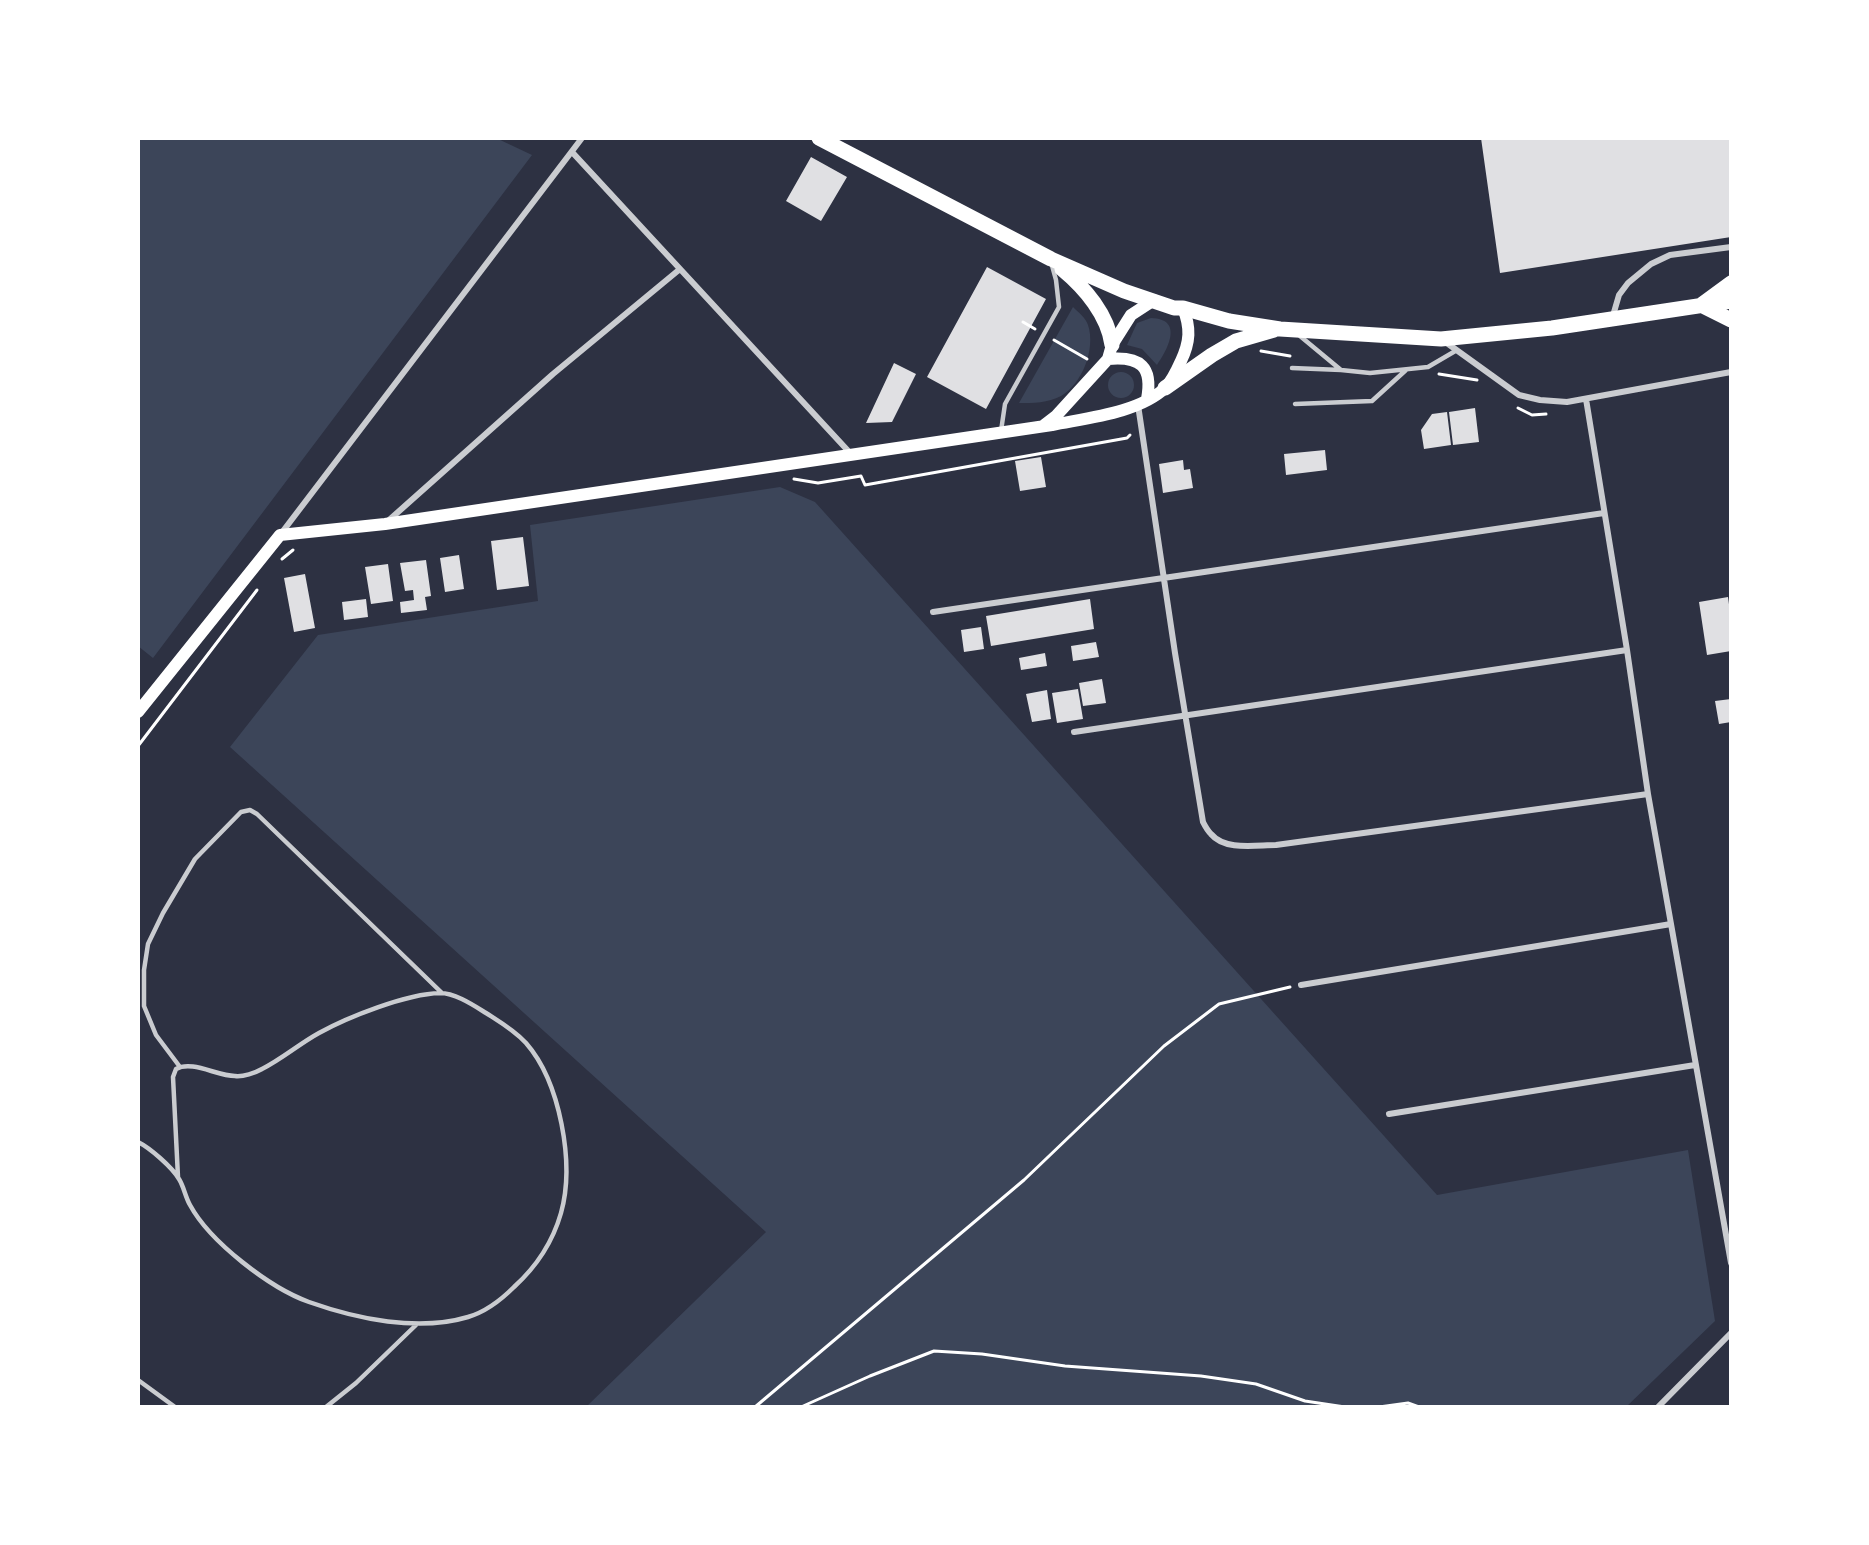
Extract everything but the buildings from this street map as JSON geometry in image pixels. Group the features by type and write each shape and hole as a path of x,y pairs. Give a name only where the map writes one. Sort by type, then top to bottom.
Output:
{"main road":[{"path":"819,138 1051,260 1124,291 1174,308 1183,308 1229,321 1286,329 1441,339 1516,332 1731,301"},
{"path":"1051,260 1072,277 1096,307 1111,335 1107,357"},
{"path":"1701,305 1731,283"},
{"path":"1042,426 1056,416 1107,357 1131,315 1154,300"},
{"path":"1701,305 1731,320"},
{"path":"1165,388 1188,345 1189,321 1183,308"},
{"path":"138,712 280,535 385,524 1094,417 1142,402 1236,341 1286,329"},
{"path":"1107,357 1123,358 1141,366 1148,373 1150,382 1142,402"}],"street":[{"path":"280,535 582,138"},
{"path":"572,152 851,455"},
{"path":"1612,319 1619,295 1628,283 1651,264 1679,253 1731,247"},
{"path":"385,524 553,374 680,269"},
{"path":"1441,339 1519,394 1540,400 1567,402 1731,372"},
{"path":"1586,399 1648,794 1731,1263"},
{"path":"1142,402 1141,420 1185,715 1203,822 1211,835 1221,842 1238,845 1276,845 1648,794"},
{"path":"933,612 1604,513"},
{"path":"1074,732 1627,650"},
{"path":"1300,985 1671,924"},
{"path":"1389,1114 1695,1065"},
{"path":"1658,1407 1731,1333"}],"lane":[{"path":"1000,433 1005,404 1059,307 1051,260"},
{"path":"1286,329 1341,370"},
{"path":"1292,368 1370,373 1428,367 1457,350"},
{"path":"1295,404 1372,401 1407,369"},
{"path":"180,1067 156,1035 144,1006 144,970 148,944 163,913 195,859 241,812 250,810 257,814 442,993 470,1003 513,1029 537,1059 553,1093 564,1139 566,1173 561,1213 540,1259 499,1301 470,1317 440,1324 416,1325 342,1312 282,1291 247,1266 217,1239 190,1206 178,1177 173,1077 176,1069 187,1065 237,1077 260,1071 293,1052 318,1033 352,1018 397,1000 442,993"},
{"path":"138,1142 146,1146 178,1177"},
{"path":"326,1407 356,1383 416,1325"},
{"path":"138,1380 175,1407"}],"path":[{"path":"1023,322 1045,334 1107,357"},
{"path":"1255,350 1299,358"},
{"path":"1407,369 1487,382"},
{"path":"1511,405 1532,415 1550,413"},
{"path":"783,477 818,483 861,476 865,485 1127,438 1141,420"},
{"path":"279,561 291,551 303,549"},
{"path":"138,746 258,589"},
{"path":"755,1407 1024,1180 1164,1046 1219,1004 1300,985"},
{"path":"801,1407 870,1376 934,1352 982,1353 1065,1366 1201,1376 1256,1384 1305,1401 1345,1407"},
{"path":"1379,1407 1408,1403 1419,1407"}],"shaded area":[{"path":"138,138 496,138 532,155 153,658 138,646"},
{"path":"1073,307 1086,320 1090,334 1089,355 1081,375 1061,396 1040,402 1019,403"},
{"path":"1151,318 1161,320 1170,329 1169,343 1157,365 1142,349 1127,345 1137,323"},
{"path":"1121,372 1130,376 1134,385 1130,394 1121,398 1112,394 1108,385 1112,376"},
{"path":"780,487 815,502 1437,1195 1688,1150 1715,1321 1626,1407 586,1407 766,1232 230,747 318,635 538,601 530,525"}]}
